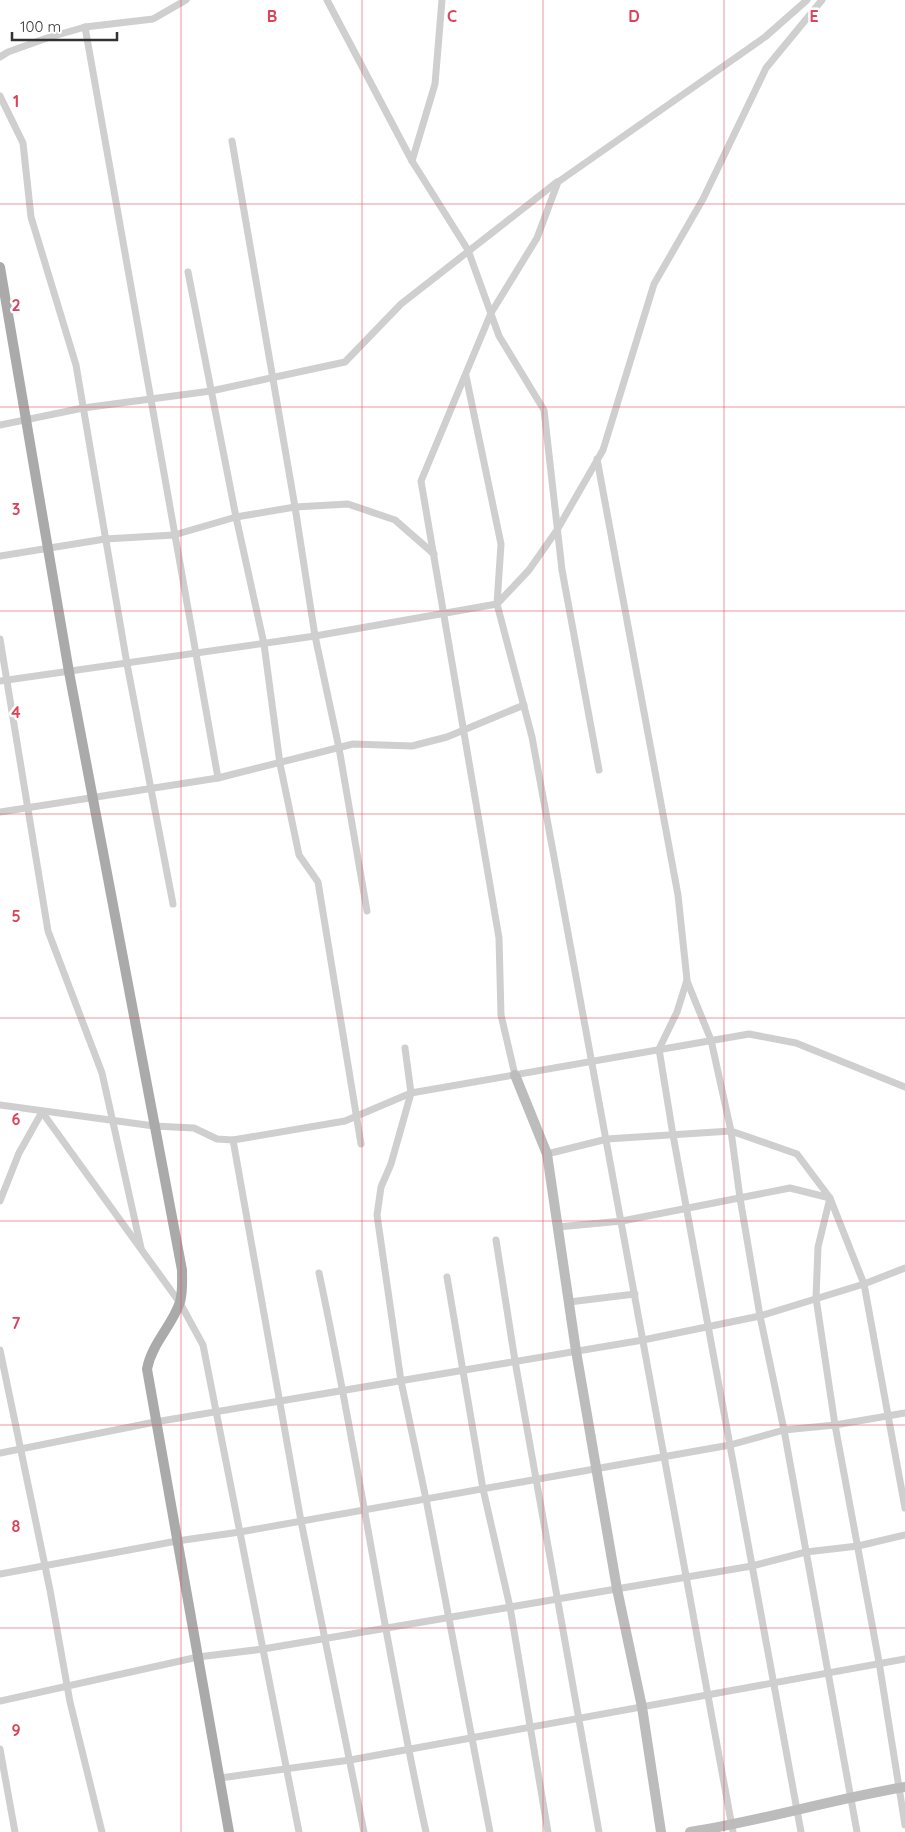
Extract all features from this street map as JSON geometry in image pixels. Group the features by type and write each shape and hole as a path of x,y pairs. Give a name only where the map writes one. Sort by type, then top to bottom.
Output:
{"main road":[{"path":"0,267 69,672 182,1270 183,1291 180,1303 149,1357 147,1369 229,1832"}],"street":[{"path":"0,58 8,52 85,27 153,19 186,0"},
{"path":"327,0 412,161 468,250 499,336 544,410 562,570 599,770"},
{"path":"412,161 435,84 442,0"},
{"path":"0,425 83,408 211,390 345,362 401,304 468,250 558,182 765,37 806,0"},
{"path":"4,680 264,644 497,604 529,570 557,530 602,450 654,284 703,199 766,68 822,0"},
{"path":"85,27 218,778"},
{"path":"0,96 23,143 31,217 76,365 127,664 173,904"},
{"path":"232,141 295,507 315,636 339,748 367,912"},
{"path":"558,182 537,238 491,313 422,481 499,938 501,1015 515,1075 547,1154 576,1351 616,1589 642,1707 661,1832"},
{"path":"188,272 236,517 264,644 280,764 299,855 318,882 361,1144"},
{"path":"466,376 501,544 497,604 534,747 733,1829"},
{"path":"597,459 678,896 687,980 711,1040 731,1132 760,1316 784,1430 857,1832"},
{"path":"0,556 105,539 174,535 236,517 295,507 348,504 395,520 434,554"},
{"path":"0,639 4,680 28,807 48,931 102,1074 115,1121 142,1250"},
{"path":"0,812 92,796 218,778 339,748 374,743 412,746 464,730 524,705"},
{"path":"687,980 677,1012 659,1049 686,1208 801,1832"},
{"path":"0,1105 154,1126 194,1128 216,1139 233,1140 345,1121 411,1093 748,1034 796,1043 905,1088"},
{"path":"405,1048 411,1093 391,1164 381,1187 377,1215 401,1381 426,1499 490,1832"},
{"path":"0,1201 20,1153 42,1112"},
{"path":"42,1112 180,1303 202,1345 299,1832"},
{"path":"547,1154 607,1139 731,1132 797,1154 830,1198 864,1284 905,1508"},
{"path":"233,1140 301,1521 364,1832"},
{"path":"558,1227 622,1222 790,1188 830,1198"},
{"path":"830,1198 818,1248 816,1298 835,1425 879,1662 901,1788 905,1825"},
{"path":"496,1240 515,1361 599,1832"},
{"path":"0,1453 155,1422 643,1340 760,1316 864,1284 904,1269"},
{"path":"319,1273 344,1390 408,1749 426,1832"},
{"path":"447,1277 482,1489 510,1607 548,1832"},
{"path":"569,1302 635,1294"},
{"path":"0,1350 45,1566 67,1687 102,1832"},
{"path":"0,1574 177,1541 240,1532 665,1457 730,1445 784,1430 835,1425 905,1413"},
{"path":"0,1701 198,1657 263,1649 687,1578 752,1566 806,1552 858,1546 905,1535"},
{"path":"220,1778 350,1760 774,1684 879,1662 905,1659"},
{"path":"0,1749 15,1832"},
{"path":"690,1832 733,1829 796,1810 901,1788"}]}
